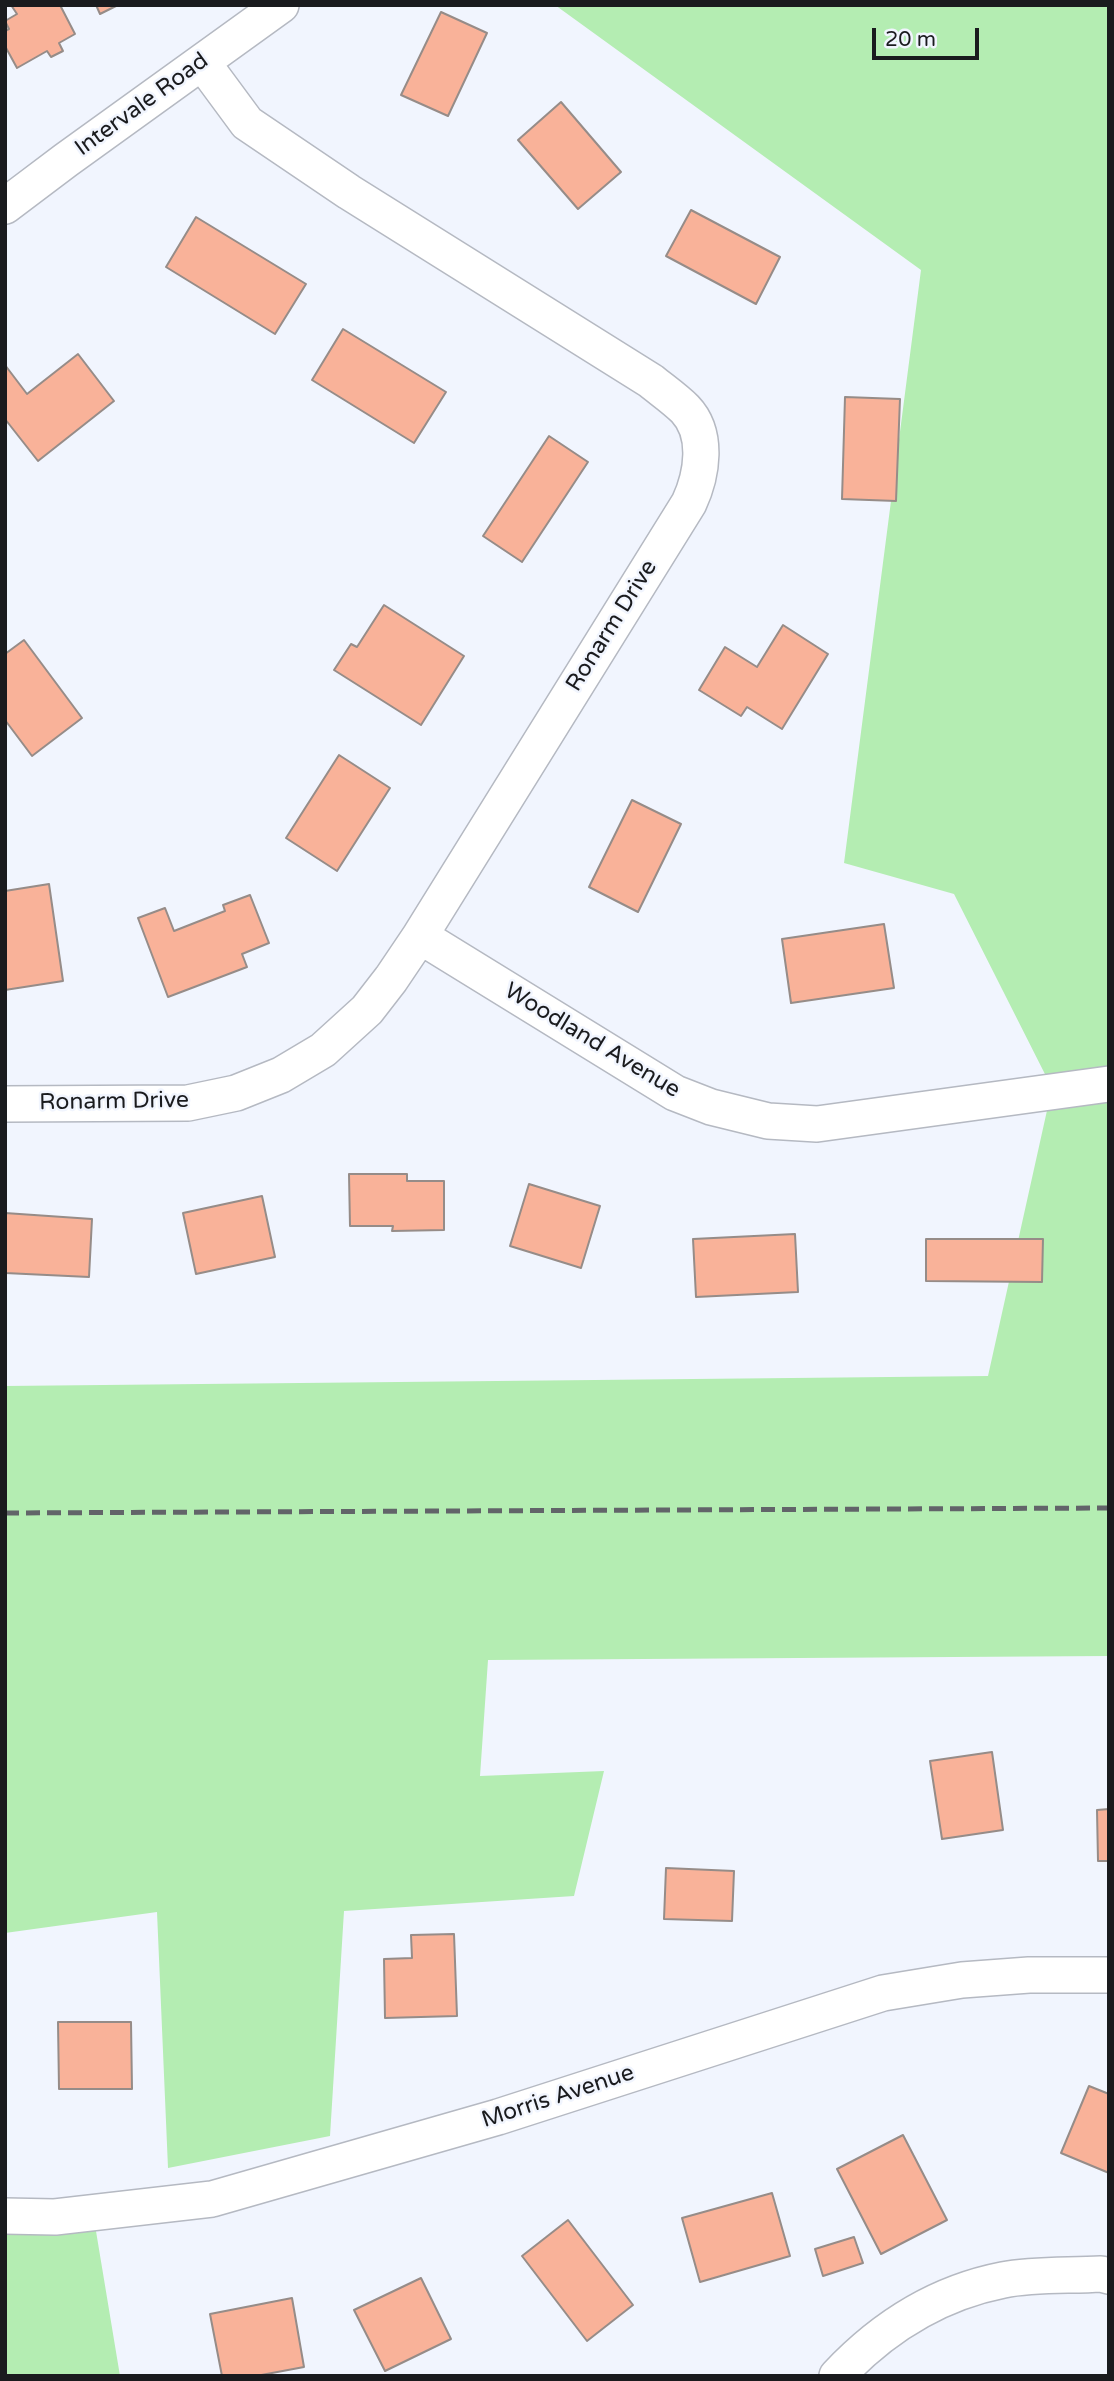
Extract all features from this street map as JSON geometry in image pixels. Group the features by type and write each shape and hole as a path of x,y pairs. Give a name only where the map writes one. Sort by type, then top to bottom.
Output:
{"street":[{"name":"Intervale Road","path":"5,206 281,5"},
{"name":"Ronarm Drive","path":"5,1104 188,1103 236,1093 281,1075 323,1050 366,1010 420,936 689,503 699,481 701,452 697,432 687,410 650,382 349,192 247,123 202,62"},
{"name":"Woodland Avenue","path":"420,936 675,1093 711,1107 768,1121 817,1124 1109,1084"},
{"name":"Morris Avenue","path":"5,2216 55,2217 212,2199 498,2117 883,1993 961,1980 1029,1975 1109,1975"},
{"path":"837,2376 873,2340 913,2312 957,2292 1005,2280 1101,2274 1109,2276"}],"green space":[{"path":"555,5 1109,5 1109,1656 488,1660 480,1776 604,1771 574,1896 344,1911 330,2136 168,2168 157,1912 5,1933 5,1386 988,1376 1052,1088 954,894 844,863 921,270"},
{"path":"5,2211 93,2213 120,2376 5,2376"}],"building":[{"path":"11,5 60,5 75,34 59,43 63,51 51,57 47,51 17,68 5,46 5,31 9,29 5,21 17,14"},
{"path":"96,5 118,5 100,14"},
{"path":"441,12 487,33 448,116 401,95"},
{"path":"561,102 621,172 578,209 518,140"},
{"path":"691,210 780,257 756,304 666,256"},
{"path":"196,217 306,284 275,334 166,267"},
{"path":"343,329 446,392 414,443 312,380"},
{"path":"78,354 114,401 38,461 5,419 5,365 27,394"},
{"path":"845,397 900,399 896,501 842,499"},
{"path":"549,436 588,462 522,562 483,536"},
{"path":"384,605 464,656 421,725 334,670 351,644 357,647"},
{"path":"783,625 828,654 782,729 747,707 741,716 699,690 725,647 757,667"},
{"path":"24,640 82,718 32,756 5,720 5,654"},
{"path":"339,755 390,788 337,871 286,838"},
{"path":"632,800 681,824 638,912 589,887"},
{"path":"49,884 63,981 5,990 5,891"},
{"path":"250,895 269,943 242,954 247,967 168,997 138,918 165,908 174,931 225,911 223,905"},
{"path":"884,924 894,988 791,1003 782,939"},
{"path":"349,1174 407,1174 407,1181 444,1181 444,1230 392,1231 393,1226 350,1226"},
{"path":"529,1184 600,1206 581,1268 510,1246"},
{"path":"262,1196 275,1257 196,1274 183,1213"},
{"path":"5,1213 92,1219 89,1277 5,1273"},
{"path":"795,1234 798,1292 696,1297 693,1239"},
{"path":"926,1239 1043,1239 1042,1282 926,1281"},
{"path":"992,1752 1003,1830 942,1839 930,1761"},
{"path":"1109,1809 1109,1861 1098,1861 1097,1810"},
{"path":"666,1868 734,1871 732,1921 664,1919"},
{"path":"454,1934 457,2016 385,2018 384,1959 412,1958 411,1935"},
{"path":"58,2022 131,2022 132,2089 59,2089"},
{"path":"1089,2086 1109,2094 1109,2173 1061,2153"},
{"path":"903,2135 947,2220 881,2254 837,2169"},
{"path":"772,2193 790,2256 700,2282 682,2218"},
{"path":"568,2220 633,2305 587,2341 522,2256"},
{"path":"854,2237 863,2263 823,2276 815,2249"},
{"path":"421,2278 451,2339 385,2371 354,2310"},
{"path":"292,2298 304,2367 256,2376 222,2376 210,2314"}],"railway":[{"path":"5,1513 1109,1508"}]}
